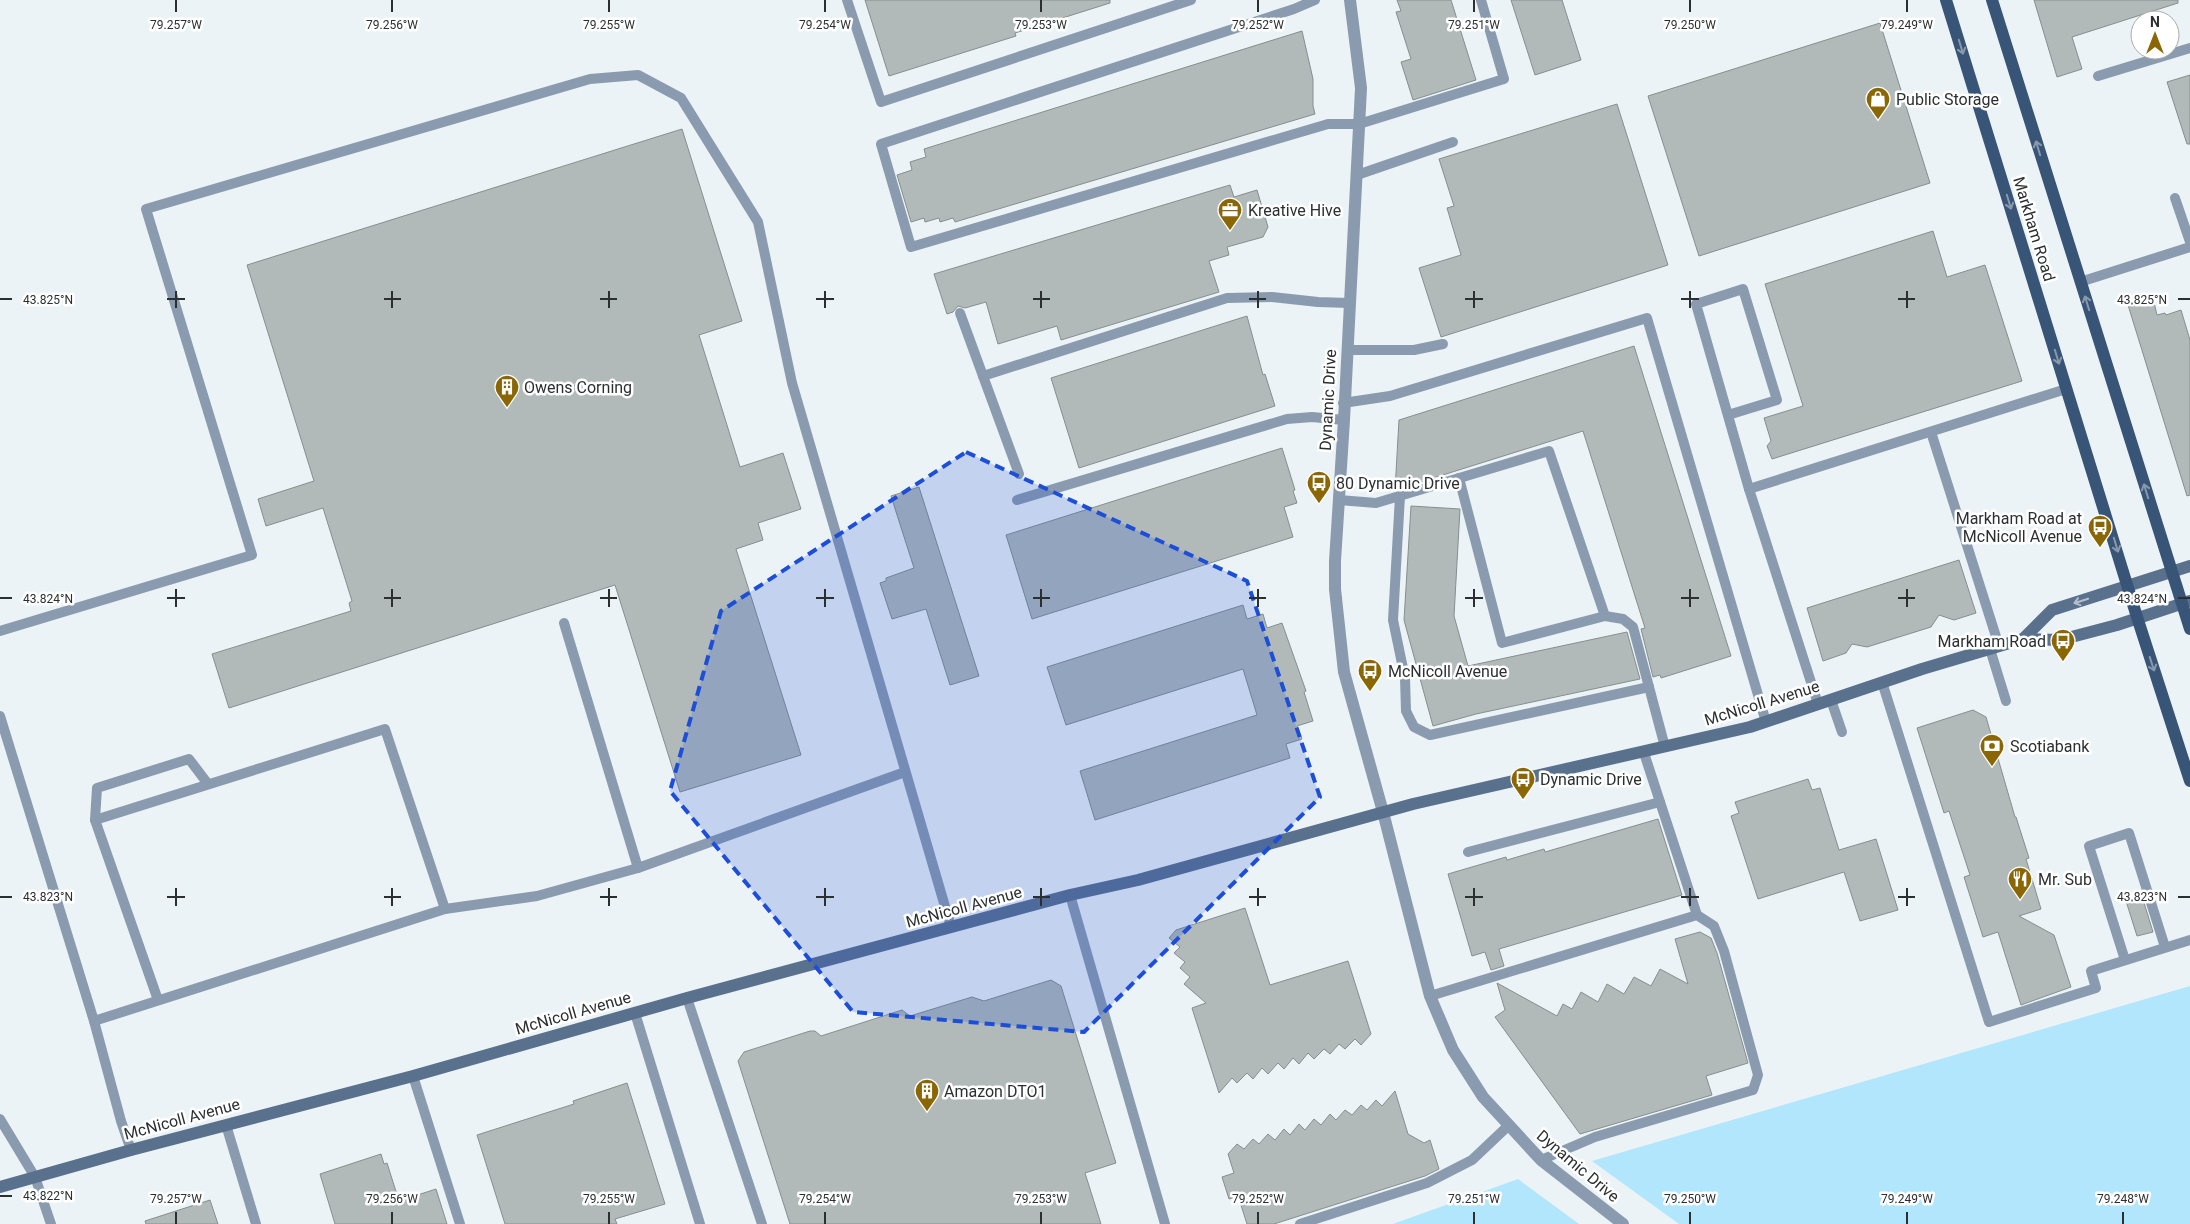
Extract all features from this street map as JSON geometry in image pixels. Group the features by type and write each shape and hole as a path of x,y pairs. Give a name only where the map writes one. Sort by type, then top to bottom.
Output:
{"main road":[{"name":"Markham Road","path":"1946,0 2127,586 2190,781"},
{"name":"Markham Road","path":"1992,0 2171,571 2185,602 2190,629"},
{"name":"McNicoll Avenue","path":"2023,639 2052,610 2190,566"},
{"name":"McNicoll Avenue","path":"0,1187 131,1150 413,1076 687,998 951,927 1138,880 1413,804 1644,753 1766,722 1882,682 2023,639 2060,640 2185,602"}],"street":[{"name":"Dynamic Drive","path":"1350,0 1361,88 1335,561 1335,590 1344,672 1383,812 1430,996 1453,1050 1483,1097 1540,1160 1623,1224"}],"lane":[{"path":"847,0 880,102 1191,0"},
{"path":"1315,0 1285,12 881,144 911,247 1328,124 1360,124 1504,79 1481,0"},
{"path":"2098,76 2190,48"},
{"path":"0,631 252,555 146,209 590,79 638,75 681,98 758,222 792,383 904,772 951,927"},
{"path":"1357,175 1453,142"},
{"path":"2175,198 2190,242"},
{"path":"2080,282 2190,247"},
{"path":"1728,415 1777,400 1744,289 1696,304 1749,489 1818,704"},
{"path":"983,376 1227,298 1272,297 1349,303"},
{"path":"960,313 1019,474"},
{"path":"1344,403 1390,396 1647,318 1766,722"},
{"path":"1347,350 1414,350 1443,344"},
{"path":"1749,489 2066,389"},
{"path":"1017,500 1287,420 1312,417 1344,420"},
{"path":"1931,432 1995,648 2006,701"},
{"path":"1339,500 1376,503 1549,452 1605,616"},
{"path":"1459,478 1502,643 1605,616 1623,619 1633,628 1665,747"},
{"path":"1400,496 1393,620 1405,678 1406,710 1414,727 1430,735 1649,687"},
{"path":"564,623 638,868"},
{"path":"1882,682 1988,1022 2096,988 2091,971 2190,940"},
{"path":"1831,700 1842,732"},
{"path":"0,716 94,1021 121,1121 131,1150"},
{"path":"95,820 385,729 445,910"},
{"path":"1540,1160 1595,1137 1753,1090 1758,1075 1724,951 1714,926 1697,915 1644,753"},
{"path":"158,1000 95,820 97,788 189,759 208,784"},
{"path":"94,1021 445,910 537,896 638,868 904,772"},
{"path":"1468,852 1660,802"},
{"path":"2125,960 2089,846 2129,833 2165,948"},
{"path":"1070,896 1165,1224"},
{"path":"1430,996 1697,915"},
{"path":"687,998 762,1224"},
{"path":"635,1013 700,1224"},
{"path":"413,1076 460,1224"},
{"path":"0,1119 34,1177 51,1224"},
{"path":"226,1125 256,1224"},
{"path":"1300,1224 1427,1183 1472,1160 1508,1125"}],"highlighted area":[{"path":"966,452 1247,581 1320,797 1084,1032 853,1012 670,791 721,611"}],"shaded area":[{"path":"2190,986 2190,1224 1679,1224 1592,1161"},
{"path":"1518,1179 1579,1224 1393,1224"}],"building":[{"path":"865,0 1110,0 1110,3 1015,33 1016,36 889,76"},
{"path":"1397,0 1451,0 1476,80 1413,100 1401,62 1411,59 1396,12 1401,11"},
{"path":"1511,0 1562,0 1581,60 1535,75"},
{"path":"2034,0 2178,0 2178,3 2156,10 2130,10 2130,18 2072,37 2082,69 2057,77"},
{"path":"1880,23 1930,183 1699,256 1648,96"},
{"path":"1302,31 1313,79 1313,106 1315,114 955,222 953,218 940,222 939,218 925,222 924,218 911,222 897,175 912,170 910,162 926,157 924,149"},
{"path":"2190,75 2190,144 2187,144 2167,82"},
{"path":"1617,104 1668,265 1441,337 1419,268 1461,255 1447,208 1454,206 1439,159"},
{"name":"Owens Corning","path":"682,129 742,321 699,335 740,467 783,453 801,509 758,523 763,540 736,549 801,755 680,792 615,585 229,708 212,654 351,611 349,603 352,601 323,508 266,526 258,499 314,481 247,265"},
{"path":"1230,185 1234,197 1257,190 1268,227 1263,237 1227,247 1229,255 1209,261 1219,292 1061,340 1057,326 998,344 986,302 965,308 958,306 953,312 947,314 934,274"},
{"path":"1933,231 1947,277 1985,265 2022,381 1772,459 1767,446 1771,441 1764,418 1803,406 1765,284"},
{"path":"2153,298 2157,315 2165,313 2166,315 2181,310 2190,340 2190,495 2187,496 2128,305"},
{"path":"1247,316 1263,375 1265,374 1275,406 1079,468 1051,378"},
{"path":"1634,346 1731,656 1661,678 1660,675 1653,677 1641,629 1645,628 1583,431 1395,490 1399,420"},
{"path":"1282,448 1297,503 1284,507 1293,537 1032,619 1006,535"},
{"path":"919,487 979,676 950,685 926,609 892,619 880,583 886,581 886,578 914,568 891,496"},
{"path":"1411,506 1460,509 1454,616 1468,666 1627,632 1640,679 1476,714 1433,726 1404,620"},
{"path":"1959,560 1976,613 1954,620 1939,615 1931,627 1867,647 1852,644 1846,653 1823,661 1807,608"},
{"path":"1243,605 1247,619 1263,614 1267,628 1282,623 1306,691 1304,692 1313,721 1297,726 1302,739 1286,744 1290,758 1095,820 1080,771 1257,715 1243,669 1066,725 1047,667"},
{"path":"1973,710 1986,717 2029,858 2026,859 2041,909 2019,916 2054,935 2071,987 2021,1005 1998,932 1983,937 1964,877 1970,875 1949,811 1944,813 1917,728"},
{"path":"1808,779 1812,790 1820,788 1839,850 1876,839 1898,910 1860,921 1844,872 1758,899 1731,816 1739,813 1735,802"},
{"path":"1658,819 1682,895 1499,949 1504,966 1491,970 1485,952 1472,956 1448,874 1506,857 1507,860 1544,849 1545,852"},
{"path":"2142,896 2153,932 2137,936 2126,901"},
{"path":"1245,908 1270,985 1348,961 1371,1034 1361,1045 1355,1039 1345,1049 1339,1044 1330,1054 1324,1049 1314,1059 1308,1053 1299,1064 1293,1058 1284,1069 1278,1063 1268,1074 1262,1068 1253,1079 1247,1073 1237,1083 1232,1078 1219,1093 1192,1008 1206,1003 1184,984 1190,977 1180,968 1185,962 1174,953 1180,947 1169,938 1176,930"},
{"path":"1700,932 1711,938 1717,953 1748,1063 1706,1076 1712,1095 1580,1134 1495,1017 1505,1010 1497,983 1557,1016 1563,1004 1572,1009 1581,992 1598,1002 1607,984 1624,994 1634,977 1651,986 1660,969 1688,984 1675,939"},
{"name":"Amazon DTO1","path":"1051,980 1061,986 1116,1163 1085,1173 1101,1224 790,1224 738,1061 744,1052 810,1031 815,1031 821,1036 902,1010 910,1016 972,997 984,1001"},
{"path":"627,1083 665,1204 615,1219 617,1224 505,1224 477,1135 574,1104 573,1101"},
{"path":"1395,1091 1408,1134 1424,1143 1430,1140 1439,1169 1425,1176 1274,1224 1247,1224 1238,1196 1229,1199 1222,1177 1234,1173 1228,1154 1237,1144 1244,1149 1253,1139 1259,1144 1268,1134 1275,1140 1284,1129 1290,1135 1299,1124 1305,1130 1314,1119 1321,1125 1330,1114 1336,1120 1345,1110 1352,1115 1361,1105 1367,1110 1376,1100 1382,1106"},
{"path":"381,1154 384,1164 387,1163 399,1201 436,1189 447,1224 335,1224 320,1174"},
{"path":"210,1200 218,1224 146,1224 145,1221"}],"place":[{"name":"Public Storage","path":"1878,120"},
{"name":"Kreative Hive","path":"1230,231"},
{"name":"Owens Corning","path":"507,408"},
{"name":"80 Dynamic Drive","path":"1319,504"},
{"name":"Markham Road at McNicoll Avenue","path":"2100,548"},
{"name":"Markham Road","path":"2063,662"},
{"name":"McNicoll Avenue","path":"1370,692"},
{"name":"Scotiabank","path":"1992,767"},
{"name":"Dynamic Drive","path":"1523,800"},
{"name":"Mr. Sub","path":"2020,900"},
{"name":"Amazon DTO1","path":"927,1112"}]}
